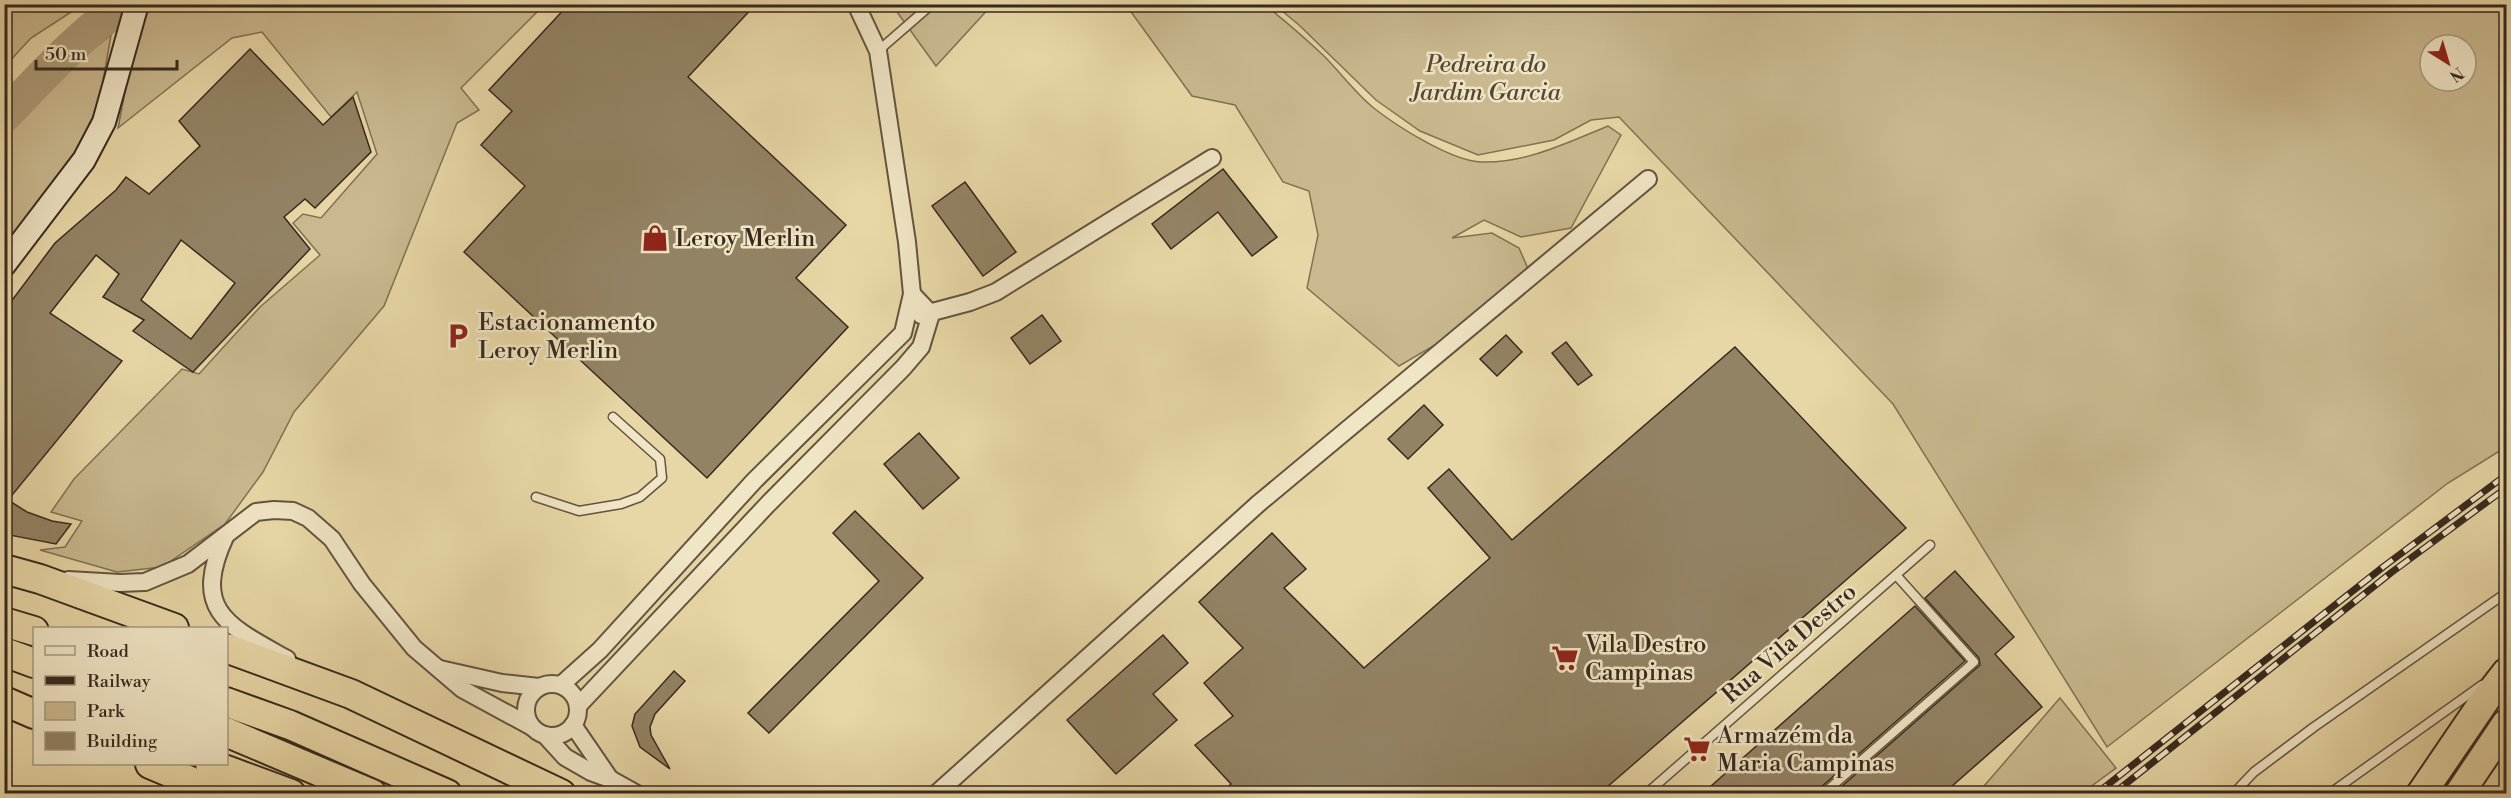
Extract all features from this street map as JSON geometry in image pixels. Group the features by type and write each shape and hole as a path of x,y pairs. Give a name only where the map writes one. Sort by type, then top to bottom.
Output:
{"highway":[{"path":"4,569 40,579 171,627"},
{"path":"4,622 33,631"},
{"path":"228,649 351,694 561,794"},
{"path":"4,652 33,663"},
{"path":"2421,794 2506,673"},
{"path":"4,701 33,708"},
{"path":"4,701 33,714"},
{"path":"228,703 290,726 447,794"},
{"path":"2459,794 2506,724"},
{"path":"228,733 372,794"},
{"path":"134,765 181,794"},
{"path":"152,765 221,794"},
{"path":"213,765 291,794"}],"street":[{"path":"4,265 84,160 105,122 137,4"},
{"path":"561,686 600,650 754,481 903,333 912,294 907,242 878,51 856,4"},
{"path":"909,315 931,314 996,292 1212,158"},
{"path":"936,794 1258,504 1648,179"},
{"path":"912,294 931,314"},
{"path":"578,706 768,504 903,368 921,347 931,314"},
{"path":"40,579 145,582 188,564 256,512 273,510 293,512 308,518 332,539 362,584 414,648 462,689 538,731 561,734 573,725 578,712 575,697 561,686 546,684 539,687 528,701 527,719 538,731 565,756 591,772 610,778 637,794"},
{"path":"225,537 214,564 211,591 223,617 232,627 246,636 351,694"},
{"path":"439,668 502,683 539,687"},
{"path":"573,725 610,778"}],"lane":[{"path":"878,51 932,4"},
{"path":"536,497 579,511 621,504 640,497 662,478 660,459 613,417"},
{"name":"Rua Vila Destro","path":"1646,794 1930,545"},
{"path":"1823,794 1974,662 1896,575"},
{"path":"2233,794 2254,772 2288,746 2506,593"},
{"path":"2329,794 2506,668"},
{"path":"2468,794 2487,770"}],"green space":[{"path":"5,4 82,5 31,38 5,66"},
{"path":"147,5 544,5 461,88 479,110 457,123 384,306 294,412 263,472 225,524 162,567 117,572 40,550 65,547 82,521 51,512 74,479 182,369 199,374 260,307 320,255 293,223 303,214 321,218 377,154 357,92 331,117 262,32 232,38 118,128 129,71"},
{"path":"892,5 992,5 936,66"},
{"path":"1126,5 1265,5 1324,56 1375,109 1426,142 1469,160 1497,162 1530,156 1608,126 1621,135 1571,228 1521,237 1484,220 1452,238 1492,233 1519,248 1529,271 1447,338 1399,366 1307,288 1318,235 1309,191 1283,182 1235,105 1192,96"},
{"name":"Pedreira do Jardim Garcia","path":"1275,5 2506,5 2506,447 2448,483 2107,747 1893,404 1619,117 1591,120 1554,140 1478,155 1420,131 1376,100 1299,25"},
{"path":"111,35 99,104 76,151 5,246 5,135 49,85"},
{"path":"2060,698 2116,768 2082,793 1978,793"}],"building":[{"name":"Leroy Merlin","path":"569,4 756,4 688,77 846,225 796,278 848,327 707,478 464,252 525,186 481,145 512,111 489,90"},
{"path":"250,49 323,125 353,97 371,152 315,208 305,199 284,217 310,249 193,372 133,331 144,320 103,297 119,274 96,255 50,313 122,361 8,500 27,512 52,521 71,524 56,544 4,534 4,311 55,243 116,190 126,177 149,194 200,146 179,121","holes":["181,240 235,283 191,339 141,300"]},
{"path":"1223,169 1277,237 1252,256 1218,212 1171,249 1152,224"},
{"path":"965,182 1016,252 983,276 932,206"},
{"path":"1042,315 1061,341 1030,364 1011,338"},
{"path":"1506,335 1522,352 1497,376 1480,359"},
{"path":"1566,342 1592,375 1578,385 1552,353"},
{"name":"Vila Destro Campinas","path":"1735,347 1906,528 1599,794 1220,794 1231,784 1195,745 1233,716 1204,683 1243,648 1199,602 1272,533 1306,569 1284,588 1364,668 1490,558 1428,488 1449,469 1512,540"},
{"path":"1424,405 1443,425 1408,459 1388,439"},
{"path":"919,433 959,478 923,509 884,464"},
{"path":"855,511 923,578 769,733 748,713 879,581 833,533"},
{"path":"1955,571 2014,637 1995,654 2042,707 1943,794 1833,794 1980,665 1979,658 1925,598"},
{"path":"1915,606 1965,661 1819,789 1817,794 1702,794"},
{"path":"1163,635 1188,663 1153,694 1177,720 1116,774 1067,720"},
{"path":"674,671 685,681 655,714 650,727 651,735 670,769 640,747 632,726 635,714"}],"waterway":[{"path":"4,116 93,28 126,4"}],"railway":[{"path":"2096,794 2383,567 2506,475"},
{"path":"2113,794 2392,572 2506,488"}],"place":[{"name":"Leroy Merlin","path":"655,238"},
{"name":"Estacionamento Leroy Merlin","path":"458,336"},
{"name":"Vila Destro Campinas","path":"1565,658"},
{"name":"Armazém da Maria Campinas","path":"1697,749"}]}
